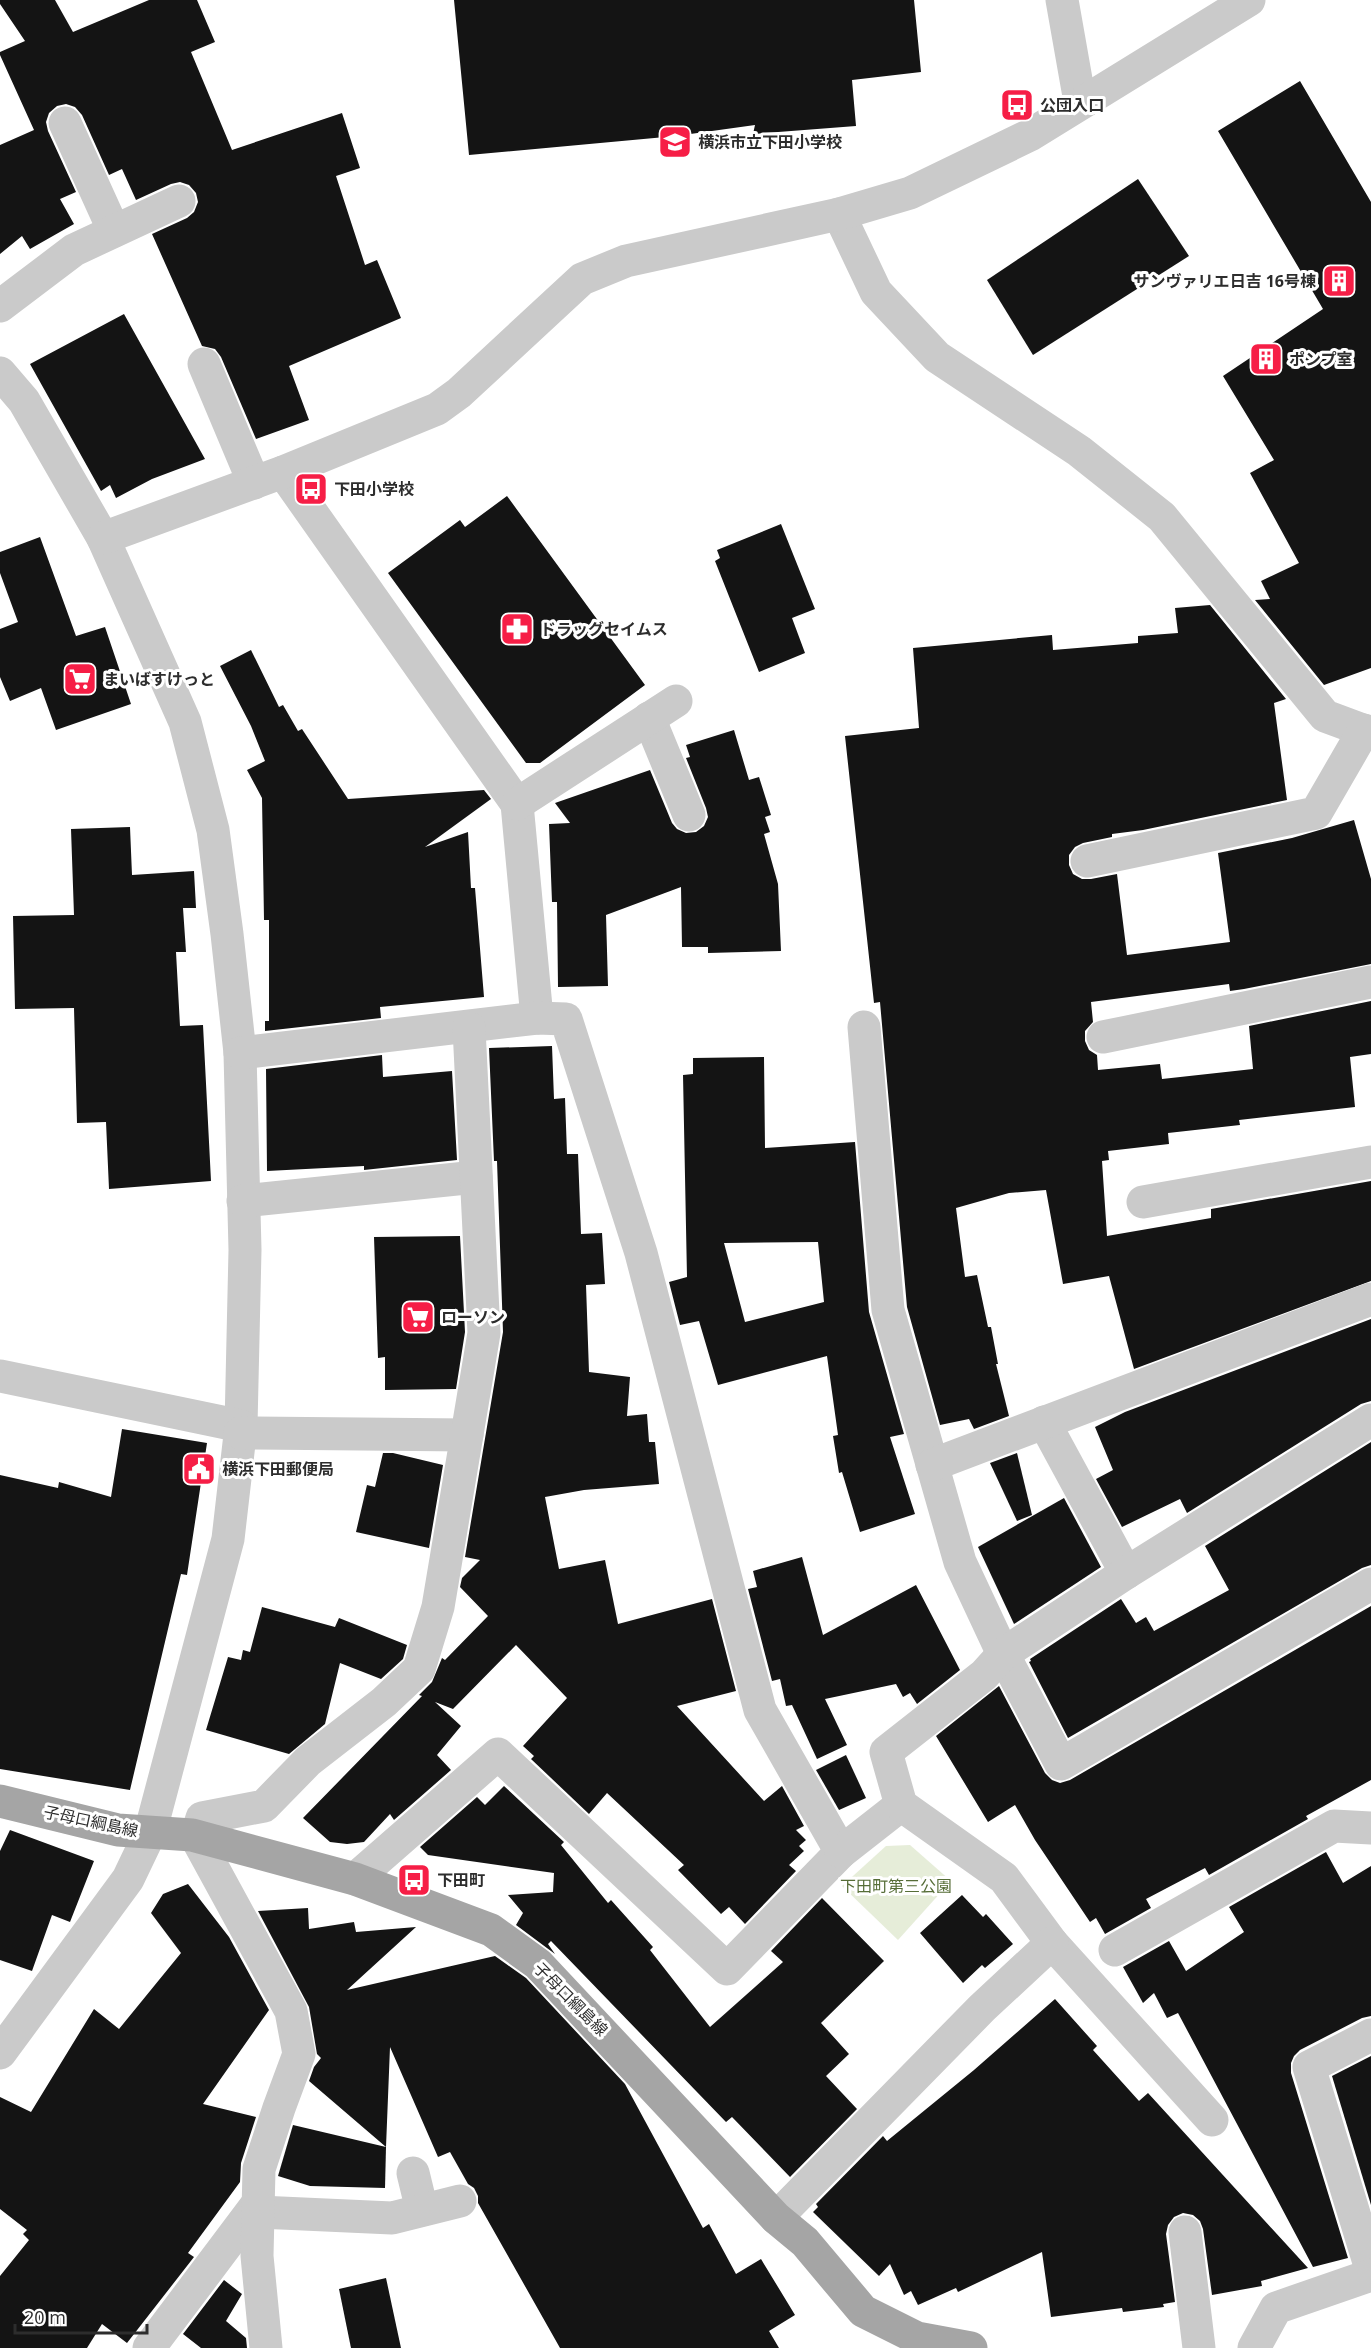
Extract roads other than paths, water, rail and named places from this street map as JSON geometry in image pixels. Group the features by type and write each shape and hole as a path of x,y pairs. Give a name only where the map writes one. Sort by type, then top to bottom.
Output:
{"main road":[{"name":"子母口綱島線","path":"0,1801 118,1830 196,1837 355,1879 490,1930 538,1964 776,2218 805,2242 863,2311 914,2343 972,2348"}],"street":[{"path":"1062,0 1080,102"},
{"path":"103,538 268,478 437,409 459,393 582,279 626,261 840,214 910,193 957,172 1030,135 1080,102 1249,0"},
{"path":"65,123 114,231"},
{"path":"0,306 75,250 179,201"},
{"path":"840,214 876,292 937,357 1079,451 1162,517 1325,716 1367,731 1317,813 1087,861"},
{"path":"204,364 268,478 517,804 537,1018"},
{"path":"0,373 24,401 103,538 184,723 202,787 213,830 240,1053 245,1250 240,1430 228,1539 150,1833 128,1879 0,2053"},
{"path":"517,804 676,700"},
{"path":"649,718 689,815"},
{"path":"1103,1037 1371,982"},
{"path":"240,1053 469,1028 537,1018 566,1019 641,1253 760,1710 841,1852"},
{"path":"266,2348 257,2256 259,2169 299,2054 291,2011 196,1837 202,1818 264,1806 309,1761 384,1702 419,1669 438,1607 484,1333 469,1028"},
{"path":"864,1028 888,1310 960,1562 1003,1654 1061,1764 1371,1584"},
{"path":"1143,1202 1371,1162"},
{"path":"243,1201 476,1176"},
{"path":"932,1465 1371,1299"},
{"path":"0,1376 240,1430 467,1434"},
{"path":"1212,2120 1052,1943 1004,1878 901,1805 886,1752 984,1675 1003,1654 1126,1573 1371,1420"},
{"path":"1044,1422 1126,1573"},
{"path":"355,1879 498,1754 727,1969 841,1852 901,1805"},
{"path":"1115,1950 1334,1826 1371,1828"},
{"path":"776,2218 982,2008 1052,1943"},
{"path":"1371,2035 1309,2067 1371,2269"},
{"path":"414,2173 422,2210"},
{"path":"258,2208 392,2218 460,2201"},
{"path":"149,2348 258,2208"},
{"path":"1185,2232 1199,2348"},
{"path":"1254,2348 1276,2308 1371,2275"}],"place":[{"name":"公団入口","path":"1017,105"},
{"name":"横浜市立下田小学校","path":"675,142"},
{"name":"サンヴァリエ日吉 16号棟","path":"1339,281"},
{"name":"ポンプ室","path":"1266,359"},
{"name":"下田小学校","path":"311,489"},
{"name":"ドラッグセイムス","path":"517,629"},
{"name":"まいばすけっと","path":"80,679"},
{"name":"ローソン","path":"418,1317"},
{"name":"横浜下田郵便局","path":"199,1469"},
{"name":"下田町","path":"414,1880"}],"park label":[{"name":"下田町第三公園","path":"896,1886"}]}
